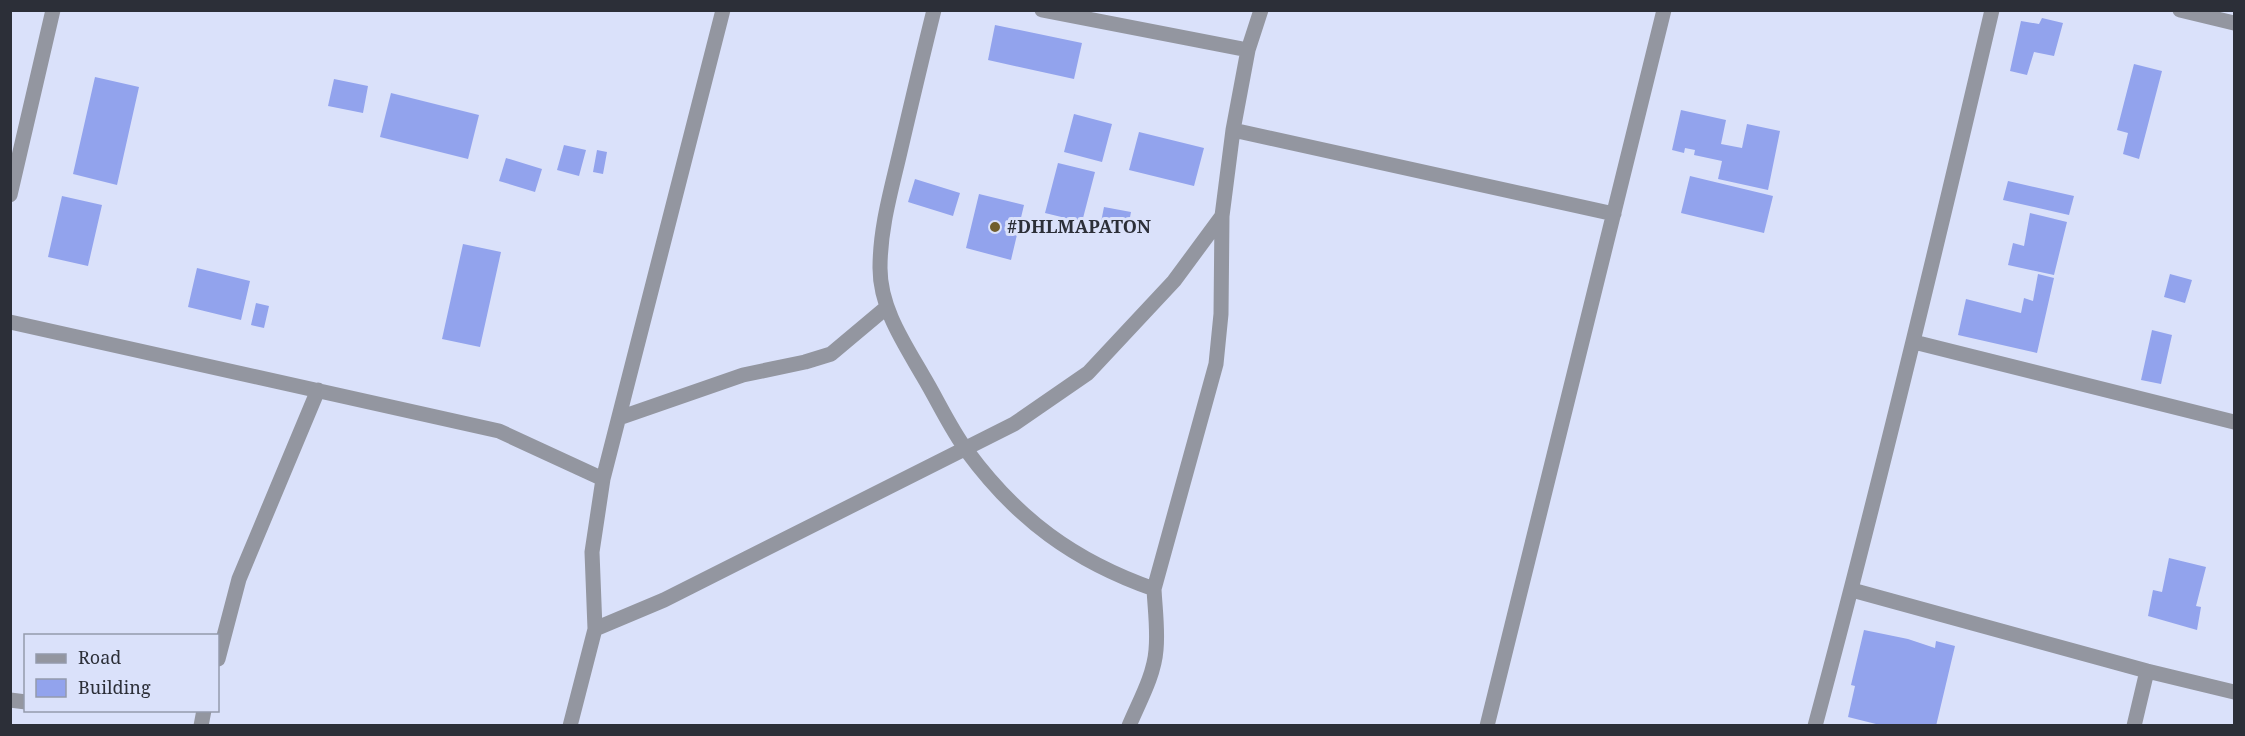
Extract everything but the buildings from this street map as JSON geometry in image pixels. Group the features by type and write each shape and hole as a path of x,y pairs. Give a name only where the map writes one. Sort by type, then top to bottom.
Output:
{"street":[{"path":"10,195 53,10"},
{"path":"570,726 595,629 592,552 603,479 723,10"},
{"path":"934,10 881,230 880,271 887,307 901,338 966,449 1010,503 1033,524 1078,555 1128,580 1154,589"},
{"path":"1042,10 1248,50"},
{"path":"1129,726 1150,678 1156,652 1154,589 1216,364 1221,314 1222,216 1233,130 1248,50 1262,10"},
{"path":"1487,726 1664,10"},
{"path":"1815,726 1852,590 1914,342 1992,10"},
{"path":"2180,10 2235,23"},
{"path":"1233,130 1614,214"},
{"path":"595,629 664,600 1014,424 1088,373 1174,281 1222,216"},
{"path":"619,418 742,375 805,362 831,354 887,307"},
{"path":"10,322 499,431 603,479"},
{"path":"1914,342 2235,422"},
{"path":"219,655 239,579 318,390"},
{"path":"1852,590 2147,671 2235,692"},
{"path":"2134,726 2147,671"}],"place":[{"name":"#DHLMAPATON","path":"995,227"}]}
